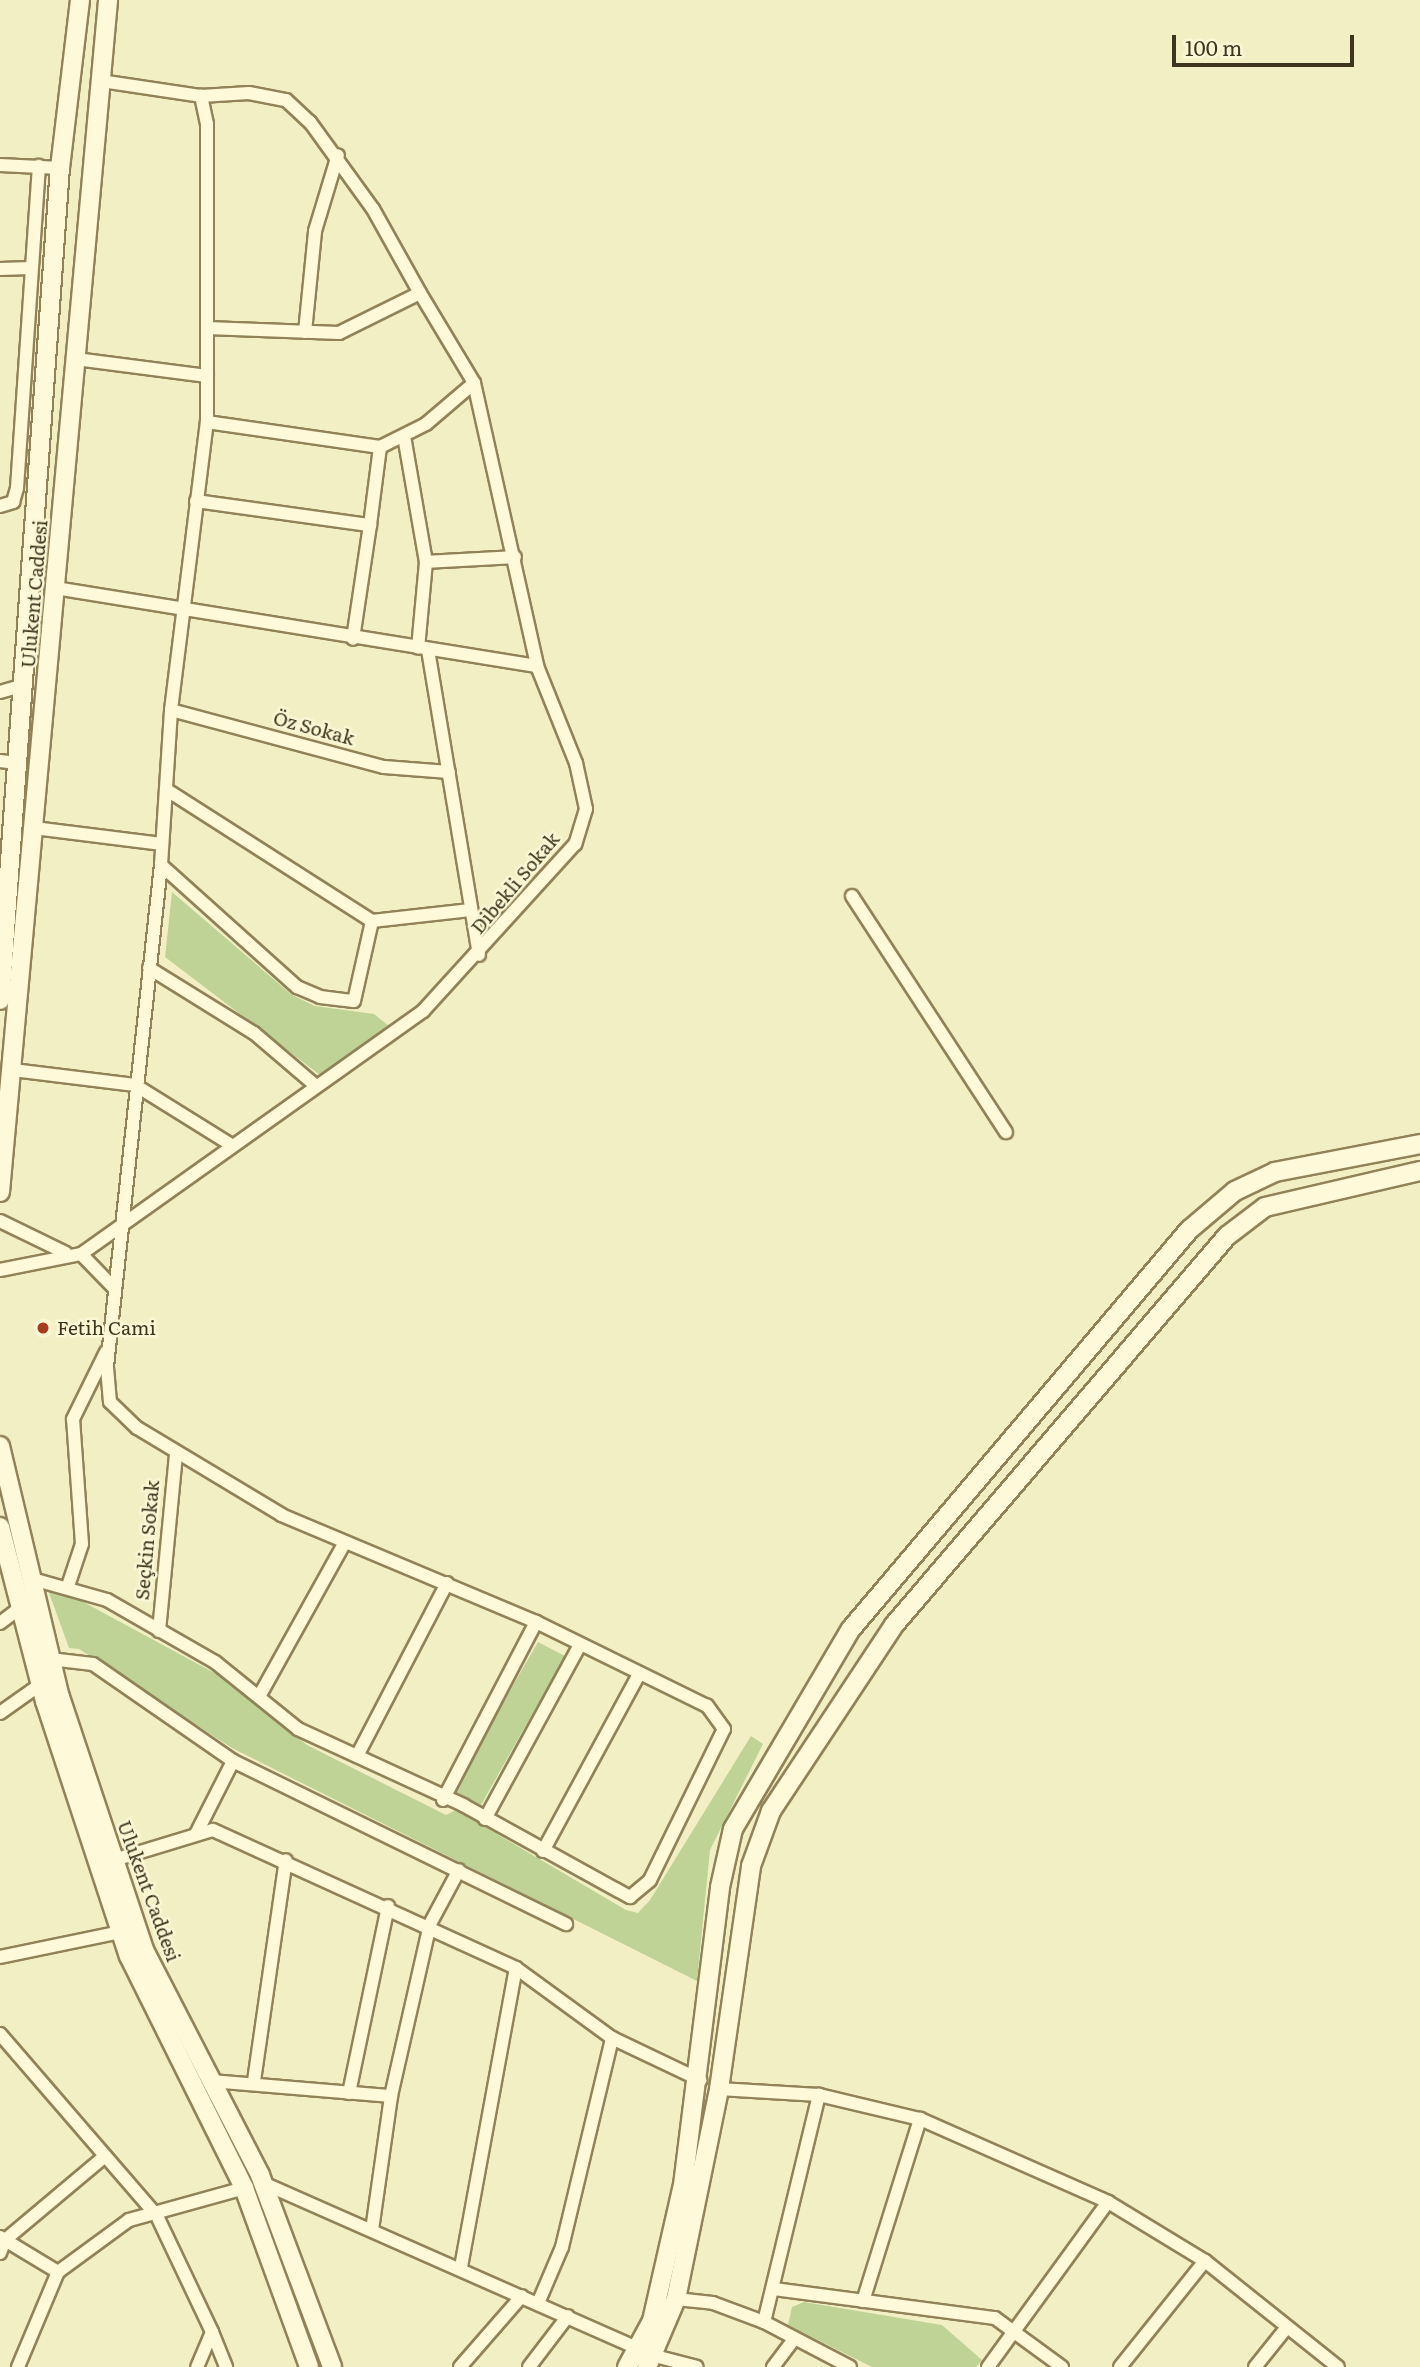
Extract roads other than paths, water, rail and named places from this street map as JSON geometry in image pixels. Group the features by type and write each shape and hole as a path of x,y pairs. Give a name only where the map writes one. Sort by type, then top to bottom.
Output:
{"street":[{"path":"0,1000 9,762 24,685 60,168 80,0"},
{"name":"Ulukent Caddesi","path":"0,1192 108,0"},
{"name":"Dibekli Sokak","path":"81,1254 423,1011 478,955 575,844 586,809 576,763 537,666 515,557 474,383 338,155 286,100 249,93 201,96 101,81"},
{"path":"15,1582 68,1586 159,1630 261,1693 298,1729 485,1819 630,1896 650,1880 724,1729 708,1706 536,1622 447,1583 344,1544 176,1454 110,1402 109,1345 125,1224 135,1085 161,865 171,710 207,422 207,124 201,96"},
{"path":"305,332 315,231 338,155"},
{"path":"0,164 60,168"},
{"path":"0,506 13,502 18,488 39,166"},
{"path":"0,271 31,268"},
{"path":"207,328 340,333 420,293"},
{"path":"76,359 207,376"},
{"path":"207,422 380,447 404,436 474,383"},
{"path":"404,436 426,562 423,649 449,772 478,955"},
{"path":"353,639 380,447"},
{"path":"196,501 370,526"},
{"path":"426,562 515,557"},
{"path":"55,588 183,605 353,639 537,666"},
{"path":"0,692 24,685"},
{"name":"Öz Sokak","path":"171,710 384,767 449,772"},
{"path":"167,790 372,921 470,911"},
{"path":"34,828 162,845"},
{"path":"161,865 297,987 320,998 354,1001 372,921"},
{"path":"852,896 1006,1132"},
{"path":"149,968 254,1033 316,1086"},
{"path":"13,1070 135,1085 233,1146"},
{"path":"648,2358 700,2080 720,1887 733,1829 851,1629 1189,1230 1235,1191 1275,1172 1420,1144"},
{"path":"627,2367 648,2358 676,2299 719,2089 751,1866 771,1811 894,1625 1227,1236 1265,1207 1420,1171"},
{"path":"0,1221 66,1253"},
{"path":"0,1270 66,1253 81,1254 116,1289"},
{"path":"68,1586 82,1544 74,1419 109,1345"},
{"name":"Ulukent Caddesi","path":"0,1446 15,1582 50,1659 144,1950 263,2183 332,2367"},
{"name":"Seçkin Sokak","path":"159,1630 176,1454"},
{"path":"0,1527 41,1684 121,1931 244,2188 309,2367"},
{"path":"261,1693 344,1544"},
{"path":"357,1756 447,1583"},
{"path":"0,1623 21,1607"},
{"path":"443,1800 536,1622"},
{"path":"485,1819 580,1645"},
{"path":"50,1659 93,1664 233,1761 566,1924"},
{"path":"543,1851 639,1674"},
{"path":"0,1713 41,1684"},
{"path":"195,1834 233,1761"},
{"path":"114,1860 213,1830 430,1924 516,1968 612,2038 700,2080"},
{"path":"254,2081 285,1860"},
{"path":"372,2231 391,2096 430,1924 459,1870"},
{"path":"349,2093 388,1906"},
{"path":"0,1957 121,1931"},
{"path":"461,2267 516,1968"},
{"path":"539,2301 562,2247 612,2038"},
{"path":"1,2040 103,2157 126,2174 157,2216 226,2367"},
{"path":"211,2081 254,2081 391,2096"},
{"path":"719,2089 819,2095 920,2119 1108,2202 1205,2261 1338,2367"},
{"path":"764,2322 819,2095"},
{"path":"863,2301 920,2119"},
{"path":"0,2253 3,2239 103,2157"},
{"path":"263,2183 539,2301 648,2358 697,2367"},
{"path":"19,2367 58,2272 129,2220 157,2216 244,2188"},
{"path":"988,2367 1108,2202"},
{"path":"3,2239 58,2272"},
{"path":"1120,2367 1205,2261"},
{"path":"774,2289 995,2318 1062,2367"},
{"path":"460,2367 522,2296"},
{"path":"676,2299 713,2304 764,2322 850,2367"},
{"path":"529,2367 568,2316"},
{"path":"1255,2367 1287,2328"},
{"path":"197,2367 212,2332"},
{"path":"774,2367 795,2338"}],"place":[{"name":"Fetih Cami","path":"43,1328"}]}
